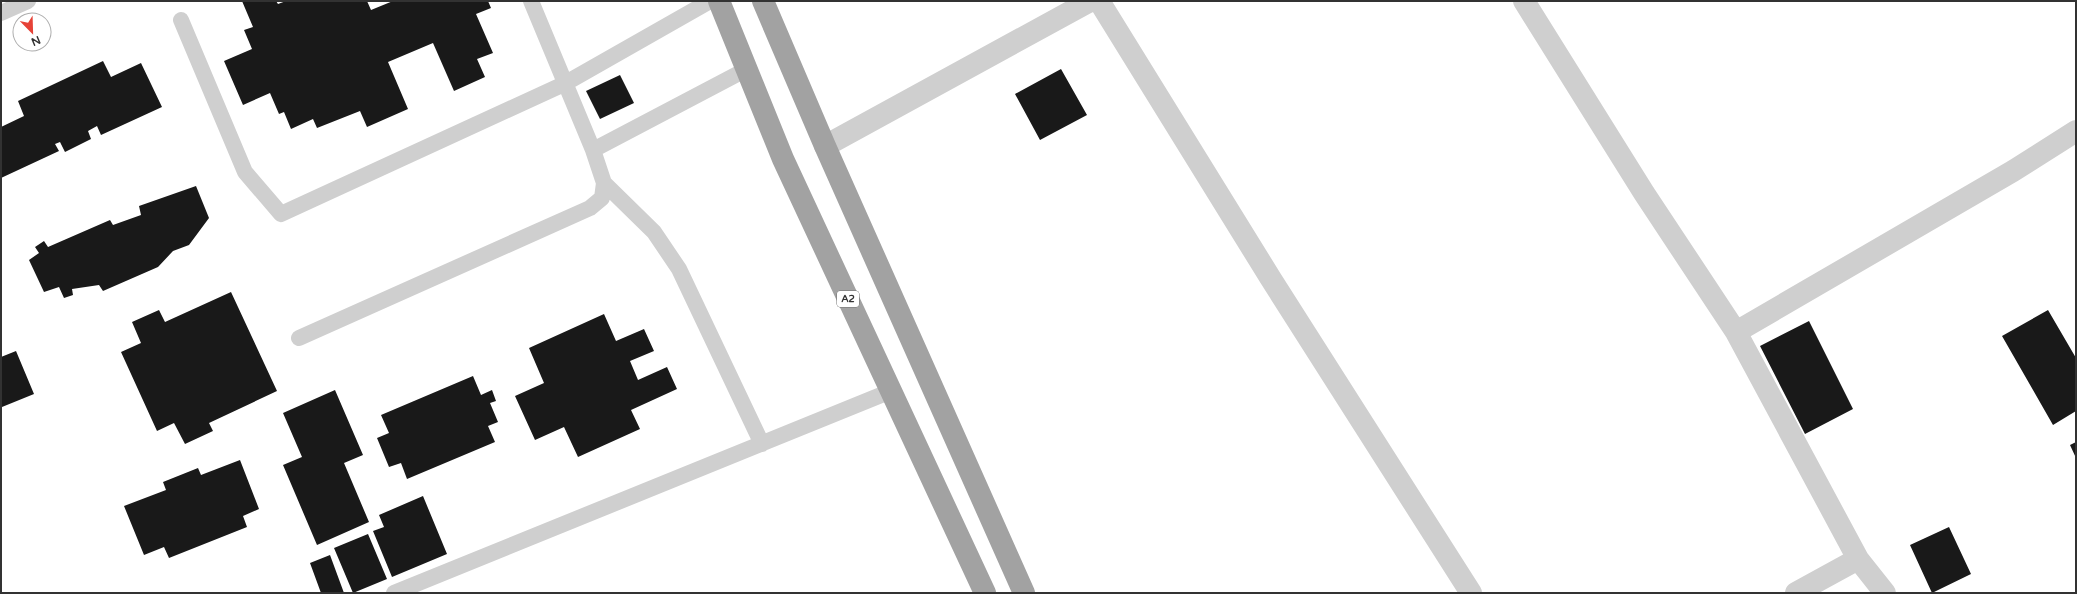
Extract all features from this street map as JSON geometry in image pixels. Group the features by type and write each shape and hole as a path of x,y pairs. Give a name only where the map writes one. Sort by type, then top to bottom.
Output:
{"highway":[{"name":"A2","path":"719,1 783,159 985,593"},
{"path":"763,1 825,146 1024,593"}],"street":[{"path":"825,146 1090,1"},
{"path":"1099,1 1271,279 1471,593"},
{"path":"1524,1 1644,193 1736,332 1858,559 1885,593"},
{"path":"1736,332 2013,171 2076,131"},
{"path":"1796,593 1858,559"}],"lane":[{"path":"1,13 28,1"},
{"path":"299,338 590,208 602,198 604,183 593,150 530,1"},
{"path":"181,20 245,172 281,214 564,84 710,1"},
{"path":"593,150 747,69"},
{"path":"604,183 654,232 680,269 762,444"},
{"path":"394,593 891,391"}],"building":[{"path":"242,1 276,1 278,4 286,1 367,1 371,10 393,1 488,1 491,8 476,14 493,53 477,59 485,77 454,91 433,43 388,62 408,109 367,127 360,111 317,128 313,119 291,129 284,112 279,114 270,93 243,105 224,61 252,49 244,30 253,27"},
{"path":"103,61 111,77 141,63 162,107 101,135 97,126 88,131 91,139 65,152 60,142 55,144 59,151 1,178 1,127 24,116 18,101"},
{"path":"1061,69 1087,115 1040,140 1015,94"},
{"path":"620,75 634,103 600,119 586,91"},
{"path":"196,186 209,218 189,245 173,251 158,267 103,291 99,285 72,289 73,295 64,298 59,287 44,292 29,260 39,253 35,247 44,241 48,247 110,220 113,225 141,215 139,206"},
{"path":"231,292 277,391 209,423 213,431 185,444 174,423 157,431 121,352 141,343 132,322 159,310 165,322"},
{"path":"2048,310 2076,358 2076,411 2053,425 2002,336"},
{"path":"604,314 616,341 644,329 654,351 630,361 638,380 667,367 677,389 631,410 640,429 578,457 564,427 535,440 515,396 544,383 529,348"},
{"path":"1809,321 1853,409 1805,434 1760,346"},
{"path":"16,351 34,394 2,407 1,357"},
{"path":"473,376 481,395 492,390 496,401 490,403 498,422 488,426 495,442 407,479 401,463 389,467 377,438 389,433 381,415"},
{"path":"335,390 363,455 344,463 369,522 317,545 283,465 302,457 283,413"},
{"path":"2076,442 2076,458 2070,445"},
{"path":"240,460 259,509 243,516 247,527 169,558 164,547 144,555 124,506 166,490 163,482 198,468 201,475"},
{"path":"423,496 447,554 392,577 373,531 384,527 379,515"},
{"path":"1949,527 1971,574 1932,593 1910,545"},
{"path":"368,534 387,579 353,593 334,548"},
{"path":"330,555 344,593 321,593 310,563"}]}
